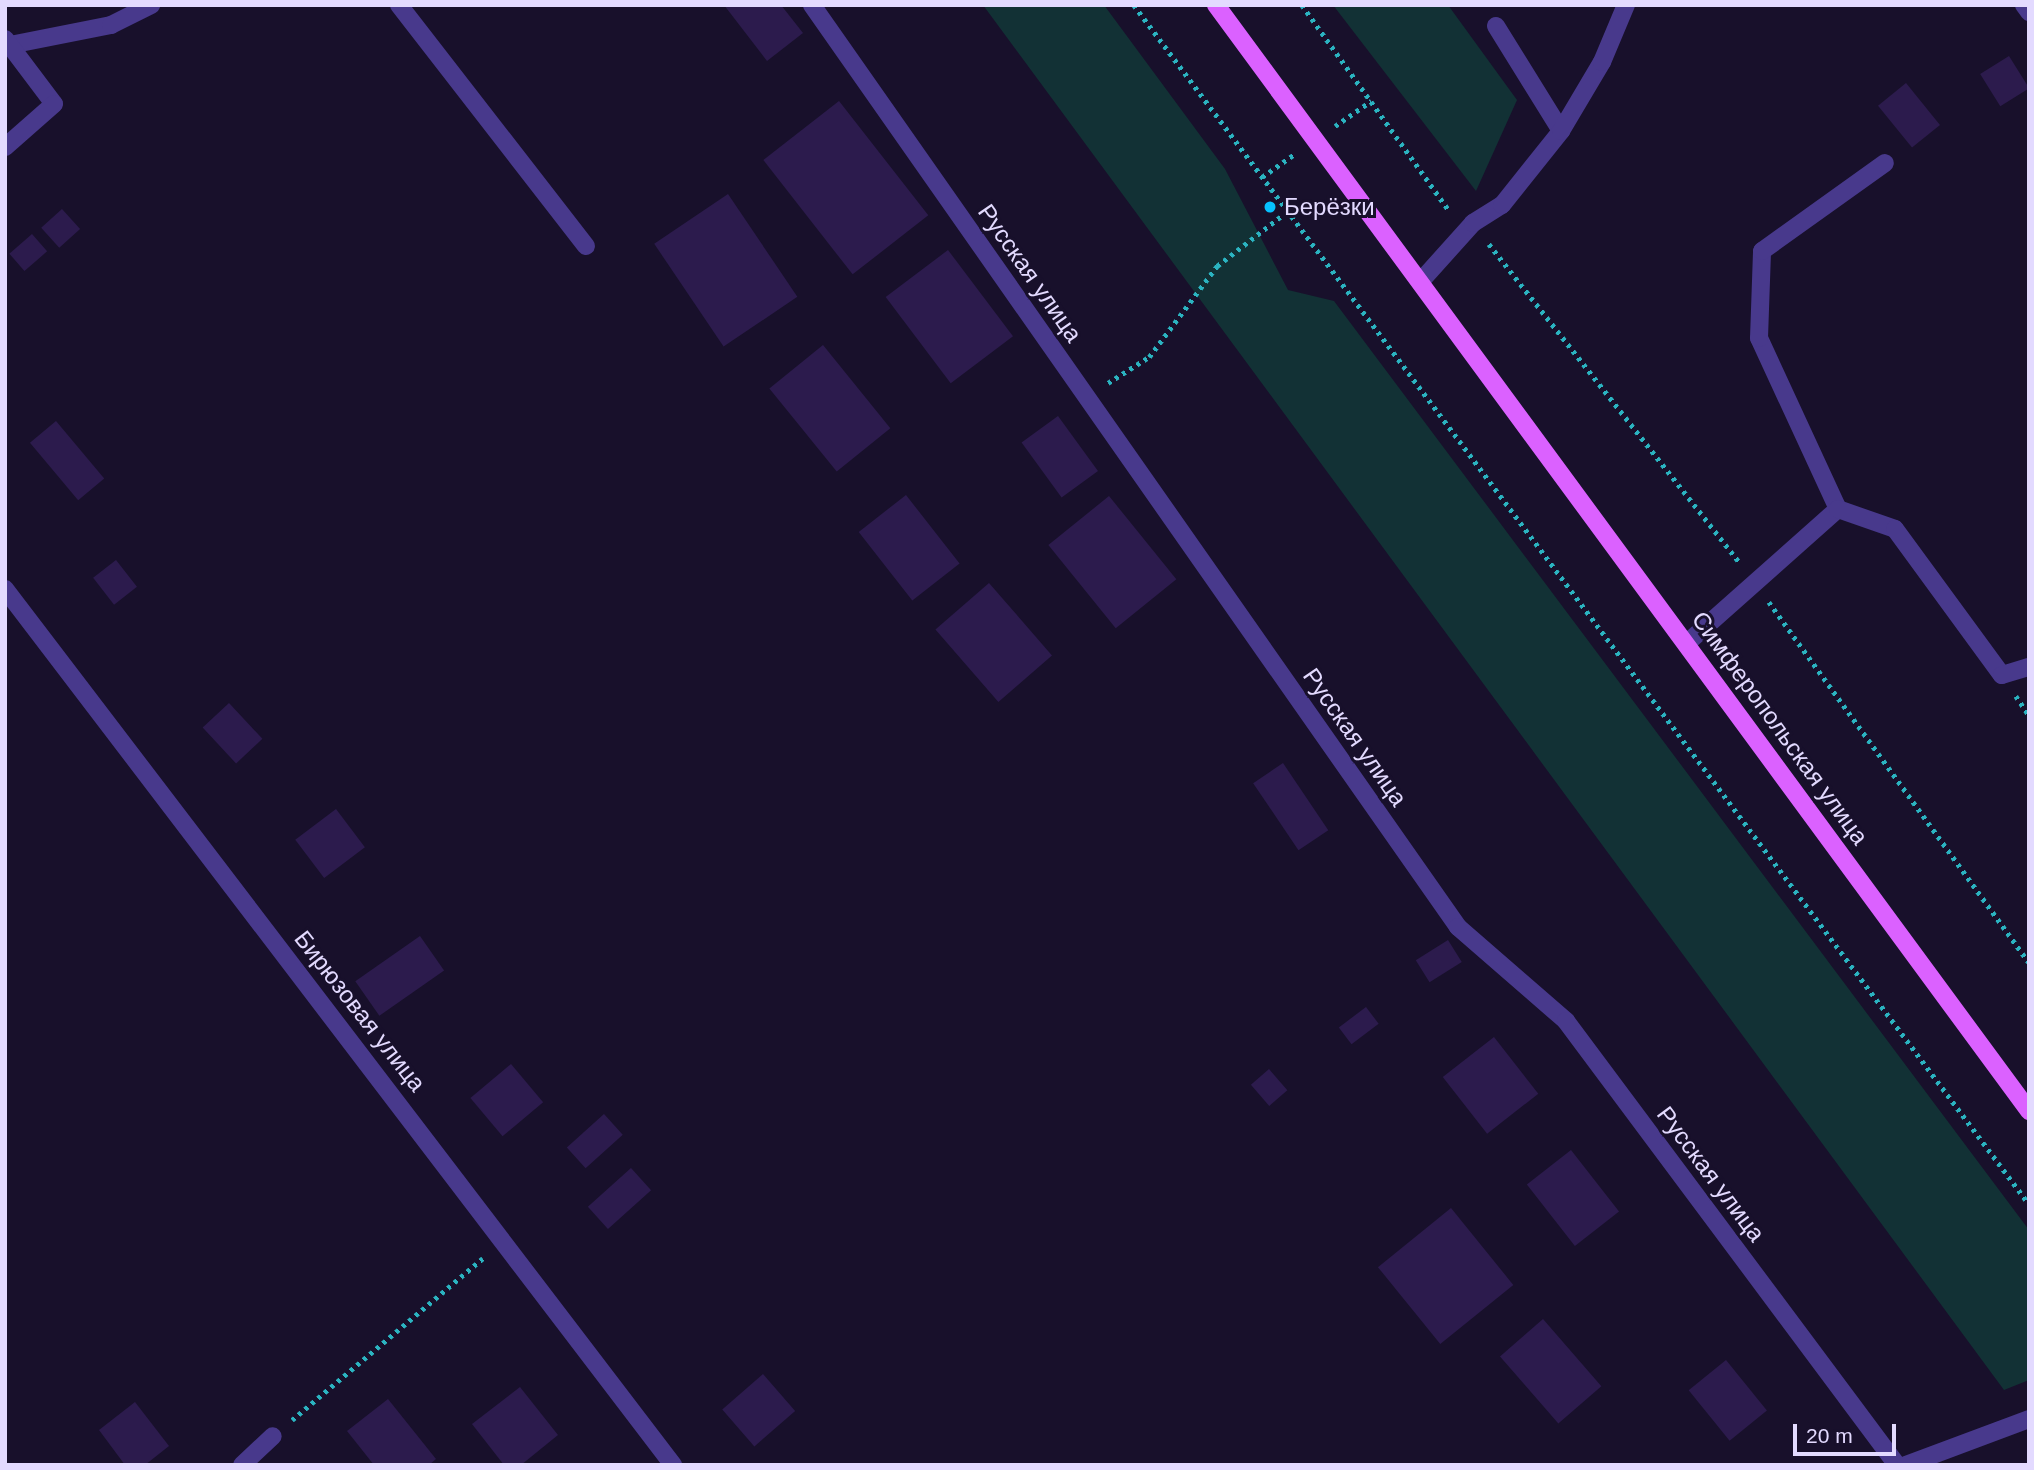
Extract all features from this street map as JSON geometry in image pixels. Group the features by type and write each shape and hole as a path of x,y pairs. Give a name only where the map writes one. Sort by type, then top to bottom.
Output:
{"main road":[{"name":"Симферопольская улица","path":"1216,5 2029,1111"}],"street":[{"path":"5,147 54,104 8,42 111,25 151,5"},
{"path":"399,5 586,246"},
{"name":"Русская улица","path":"812,5 1458,927 1566,1021 1897,1465"},
{"path":"1421,281 1465,232 1502,205 1561,131 1602,62 1626,5"},
{"path":"2024,5 2029,12"},
{"path":"1496,26 1561,131"},
{"path":"1885,163 1762,251 1759,338 1838,509 1895,529 2002,675 2029,667"},
{"path":"1687,643 1838,509"},
{"name":"Бирюзовая улица","path":"5,589 505,1239 673,1465"},
{"path":"1906,1465 2029,1419"},
{"path":"242,1465 273,1436"}],"path":[{"path":"1134,5 2029,1204"},
{"path":"1302,5 1465,232"},
{"path":"1087,396 1149,357 1217,266 1288,211"},
{"path":"273,1436 505,1239"}],"green space":[{"path":"983,5 1104,5 1225,169 1288,290 1334,301 2029,1230 2029,1380 2004,1390"},
{"path":"1333,5 1448,5 1517,100 1476,191"}],"building":[{"path":"724,5 781,5 803,33 767,61"},
{"path":"2009,56 2029,88 2000,106 1980,74"},
{"path":"1906,83 1940,125 1912,148 1878,106"},
{"path":"839,101 928,215 853,274 763,160"},
{"path":"728,194 797,297 724,347 654,244"},
{"path":"62,209 80,229 59,248 41,228"},
{"path":"32,234 47,251 24,271 9,254"},
{"path":"948,250 1013,336 951,383 886,297"},
{"path":"823,345 890,428 837,472 769,388"},
{"path":"1058,416 1098,471 1062,497 1022,442"},
{"path":"56,421 104,478 78,500 30,443"},
{"path":"906,495 960,564 912,600 859,532"},
{"path":"1109,496 1176,579 1116,628 1048,545"},
{"path":"116,560 137,587 114,605 93,578"},
{"path":"989,583 1052,655 998,702 935,630"},
{"path":"229,703 262,739 236,763 203,728"},
{"path":"1283,763 1328,830 1298,850 1253,783"},
{"path":"336,809 365,847 324,878 295,840"},
{"path":"420,936 444,970 379,1016 355,981"},
{"path":"1448,940 1462,962 1430,982 1416,960"},
{"path":"1366,1007 1379,1024 1351,1044 1339,1027"},
{"path":"1494,1037 1538,1094 1487,1134 1443,1077"},
{"path":"511,1064 543,1102 503,1136 470,1098"},
{"path":"1269,1069 1287,1090 1269,1106 1251,1085"},
{"path":"604,1114 623,1135 586,1168 567,1147"},
{"path":"1571,1150 1619,1211 1575,1246 1527,1184"},
{"path":"631,1168 651,1190 608,1229 588,1207"},
{"path":"1451,1208 1513,1285 1440,1344 1378,1267"},
{"path":"1543,1319 1601,1386 1558,1424 1500,1356"},
{"path":"1726,1360 1767,1411 1730,1441 1689,1390"},
{"path":"763,1374 795,1411 754,1446 722,1409"},
{"path":"520,1387 558,1435 521,1465 504,1465 472,1424"},
{"path":"388,1399 436,1459 429,1465 374,1465 347,1431"},
{"path":"135,1402 169,1446 145,1465 125,1465 99,1430"}],"place":[{"name":"Берёзки","path":"1270,207"}]}
